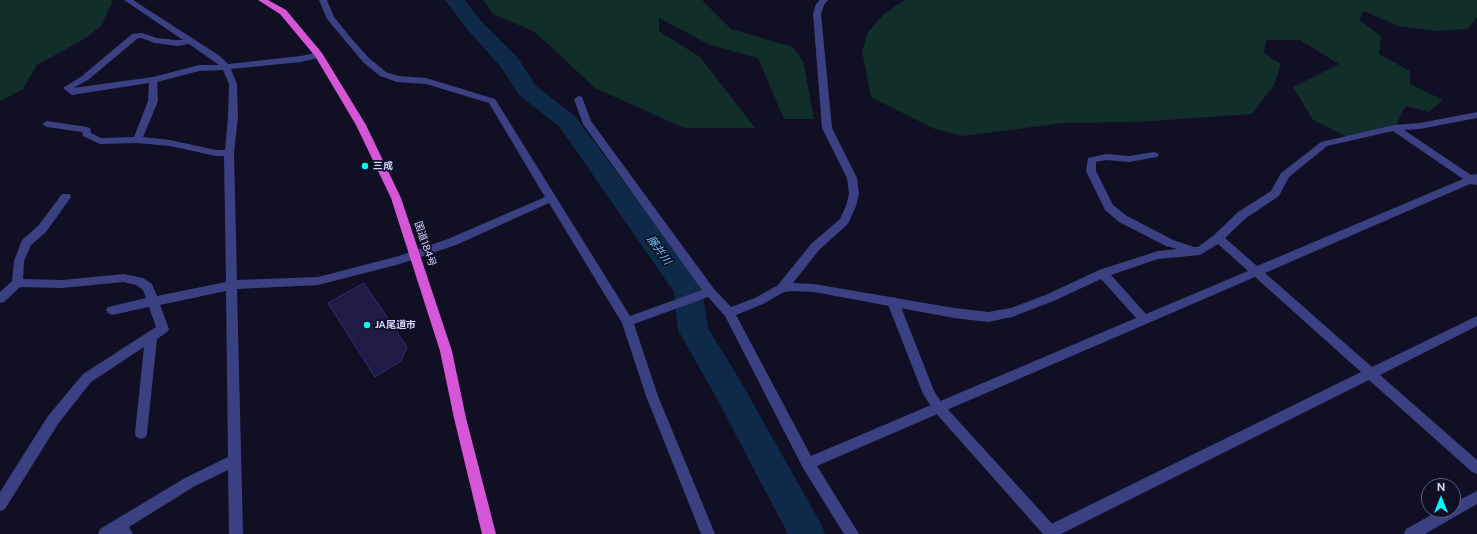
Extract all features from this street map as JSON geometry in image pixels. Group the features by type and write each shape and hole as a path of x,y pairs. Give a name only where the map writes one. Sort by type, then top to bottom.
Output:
{"highway":[{"name":"国道184号","path":"262,0 283,12 319,55 361,125 396,198 446,351 460,418 489,534"}],"street":[{"path":"128,0 217,58 226,67 232,84 233,117 229,153 236,534"},
{"path":"323,0 330,17 348,40 366,60 383,74 397,78 426,82 476,95 492,101 627,322 652,396 708,534"},
{"path":"729,313 759,301 782,288 815,246 844,221 851,206 854,194 852,178 827,128 817,14 820,4 824,0"},
{"path":"191,41 177,43 155,40 142,35 135,36 85,78 67,88 72,92 153,80 199,68 226,67 300,59 319,55"},
{"path":"136,140 153,101 153,80"},
{"path":"579,99 586,122 707,293 729,313 808,464 852,534"},
{"path":"782,288 814,288 988,317 1012,312 1045,300 1103,273 1158,255 1200,251 1218,238 1242,215 1275,193 1285,175 1324,144 1394,128 1420,126 1477,115"},
{"path":"47,124 86,130 86,134 100,141 136,140 170,142 216,153 229,153"},
{"path":"1394,128 1475,180"},
{"path":"1154,155 1129,159 1106,157 1091,160 1091,172 1109,207 1123,219 1170,243 1192,251"},
{"path":"808,464 1256,271 1475,180"},
{"path":"0,299 17,282 19,261 26,243 42,229 66,197"},
{"path":"112,310 232,285 318,281 400,260 415,253 452,242 552,198"},
{"path":"1218,238 1477,468"},
{"path":"1103,273 1145,320"},
{"path":"0,504 53,420 88,378 163,329 148,287 139,281 124,278 62,284 17,282"},
{"path":"627,322 707,293"},
{"path":"893,302 929,394 938,407 1051,533 1477,321"},
{"path":"141,433 151,338"},
{"path":"105,534 123,530 190,482 234,461"},
{"path":"1411,534 1477,497"}],"green space":[{"path":"0,0 113,1 101,26 86,38 37,65 23,89 0,101"},
{"path":"483,0 702,0 731,29 793,47 803,61 814,119 784,119 758,58 710,45 659,18 659,31 700,57 755,128 684,128 595,88 535,32 493,14"},
{"path":"905,0 1477,0 1477,17 1468,29 1437,31 1398,26 1364,11 1359,20 1381,36 1379,54 1410,71 1410,84 1443,100 1429,112 1406,106 1397,125 1364,137 1345,136 1313,120 1293,87 1339,64 1300,40 1266,40 1264,53 1281,64 1274,85 1252,114 1137,122 1064,123 962,136 935,129 871,97 862,51 868,32 885,13"}],"building":[{"name":"JA尾道市","path":"364,283 407,347 401,361 375,377 328,303"}],"waterway":[{"name":"藤井川","path":"455,0 475,26 510,63 528,91 567,121 688,290 693,330 727,387 807,534"}],"place":[{"name":"三成","path":"365,166"},
{"name":"JA尾道市","path":"367,325"}]}
